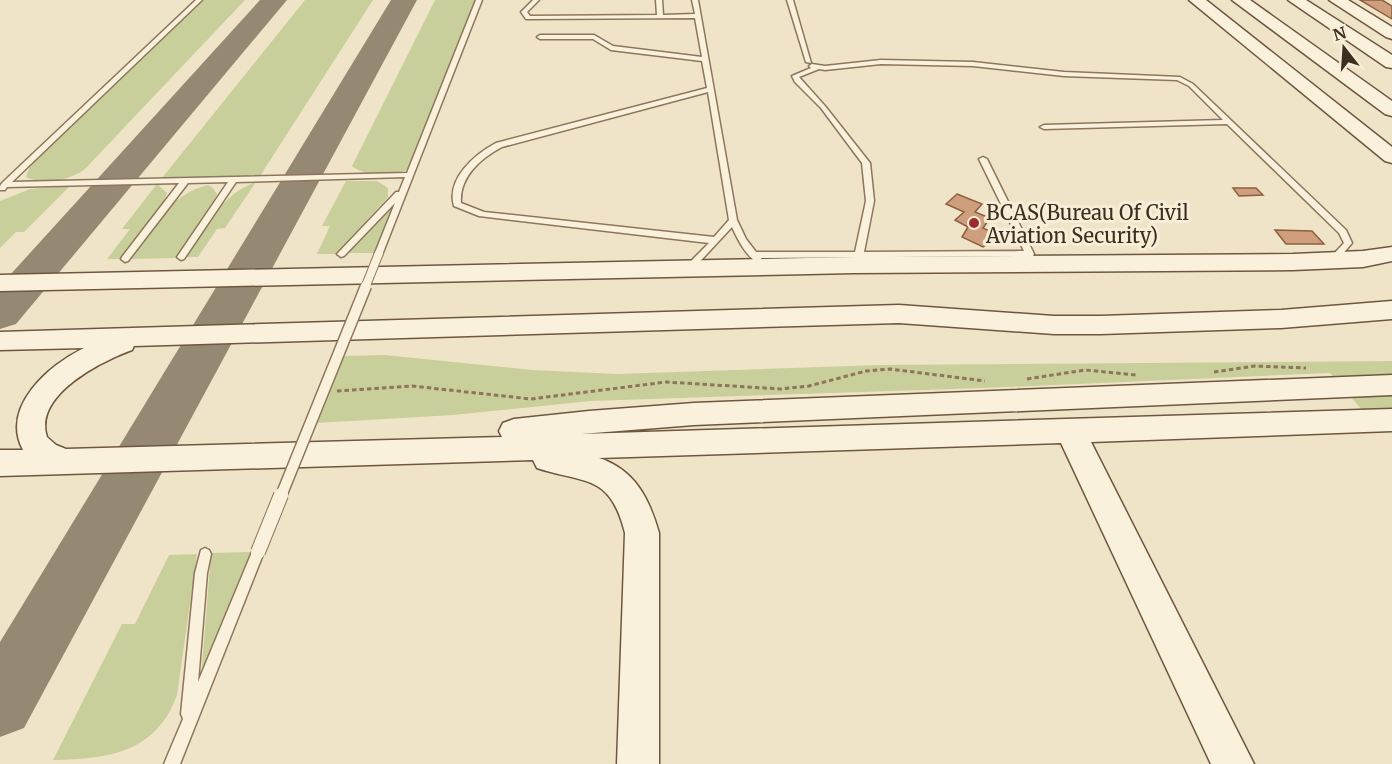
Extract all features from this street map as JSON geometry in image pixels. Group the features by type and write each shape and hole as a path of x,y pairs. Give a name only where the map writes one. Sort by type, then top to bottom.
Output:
{"main road":[{"path":"1197,0 1392,157"},
{"path":"1211,0 1392,141"},
{"path":"1240,0 1392,110"},
{"path":"1296,0 1392,63"},
{"path":"1316,0 1392,50"},
{"path":"1337,0 1392,34"},
{"path":"0,283 689,268 759,261 1332,261 1392,254"},
{"path":"0,297 1392,273"},
{"path":"0,341 899,314 1054,325 1101,325 1281,319 1392,310"},
{"path":"65,461 44,453 33,443 29,431 33,417 49,389 66,372 98,351 154,335"},
{"path":"393,450 513,431 650,416 1392,385"},
{"path":"0,463 1392,420"},
{"path":"1070,431 1233,764"},
{"path":"393,450 548,459 581,464 606,474 621,484 632,498 639,515 642,533 638,764"}],"lane":[{"path":"3,188 199,0"},
{"path":"172,764 479,0"},
{"path":"536,0 524,12 528,18 697,16"},
{"path":"659,0 660,16"},
{"path":"695,0 733,220 742,240 759,261 859,254 1030,254 983,159"},
{"path":"790,0 812,65"},
{"path":"540,37 594,37 611,48 704,59"},
{"path":"859,254 870,201 868,168 845,134 797,81 795,76 812,65 917,62 973,64 1090,76 1172,77 1191,85 1343,232 1348,243 1332,261"},
{"path":"709,90 499,145 485,151 476,159 455,197 457,204 482,214 717,240"},
{"path":"1044,127 1229,122"},
{"path":"3,188 184,180 410,175"},
{"path":"181,257 234,179"},
{"path":"125,259 184,180"},
{"path":"341,254 404,189"},
{"path":"689,268 733,220"},
{"path":"187,728 201,566 205,554"}],"path":[{"path":"1212,372 1255,366 1314,368"},
{"path":"329,392 366,388 420,387 496,398 538,399 666,382 707,382 754,388 795,388 824,383 864,371 890,369 988,381"},
{"path":"1022,380 1085,370 1138,376"}],"green space":[{"path":"202,0 245,0 84,170 56,181 40,181 26,177 30,166 41,154"},
{"path":"305,0 373,0 260,176 162,178"},
{"path":"435,0 476,0 408,169 387,175 371,174 357,169 352,166"},
{"path":"346,181 377,181 388,188 388,197 336,254 317,254 330,226 322,226"},
{"path":"256,182 225,228 217,229 198,257 186,257 224,203 244,187"},
{"path":"157,184 167,193 164,201 119,259 107,259 130,229 122,229"},
{"path":"208,185 217,194 215,199 175,258 130,259 172,204 194,190"},
{"path":"70,186 24,232 16,232 0,248 0,201 30,189"},
{"path":"396,203 374,253 347,253"},
{"path":"385,355 533,370 618,374 880,365 1392,361 1392,411 1363,411 1330,373 985,388 591,401 453,415 317,423 343,356"},
{"path":"251,552 201,679 211,553"},
{"path":"197,554 177,695 168,714 143,741 128,749 93,758 53,760 122,624 135,624 169,555"}],"building":[{"path":"1360,0 1382,0 1392,6 1392,19"},
{"path":"1233,188 1256,188 1263,195 1239,196"},
{"name":"BCAS(Bureau Of Civil Aviation Security)","path":"957,194 982,204 975,212 990,218 983,228 1000,236 983,247 962,237 968,227 955,220 964,212 946,204"},
{"path":"1275,230 1312,231 1324,244 1286,244"}],"taxiway":[{"path":"0,314 274,0"},
{"path":"0,704 404,0"}],"place":[{"name":"BCAS(Bureau Of Civil Aviation Security)","path":"974,223"}]}
